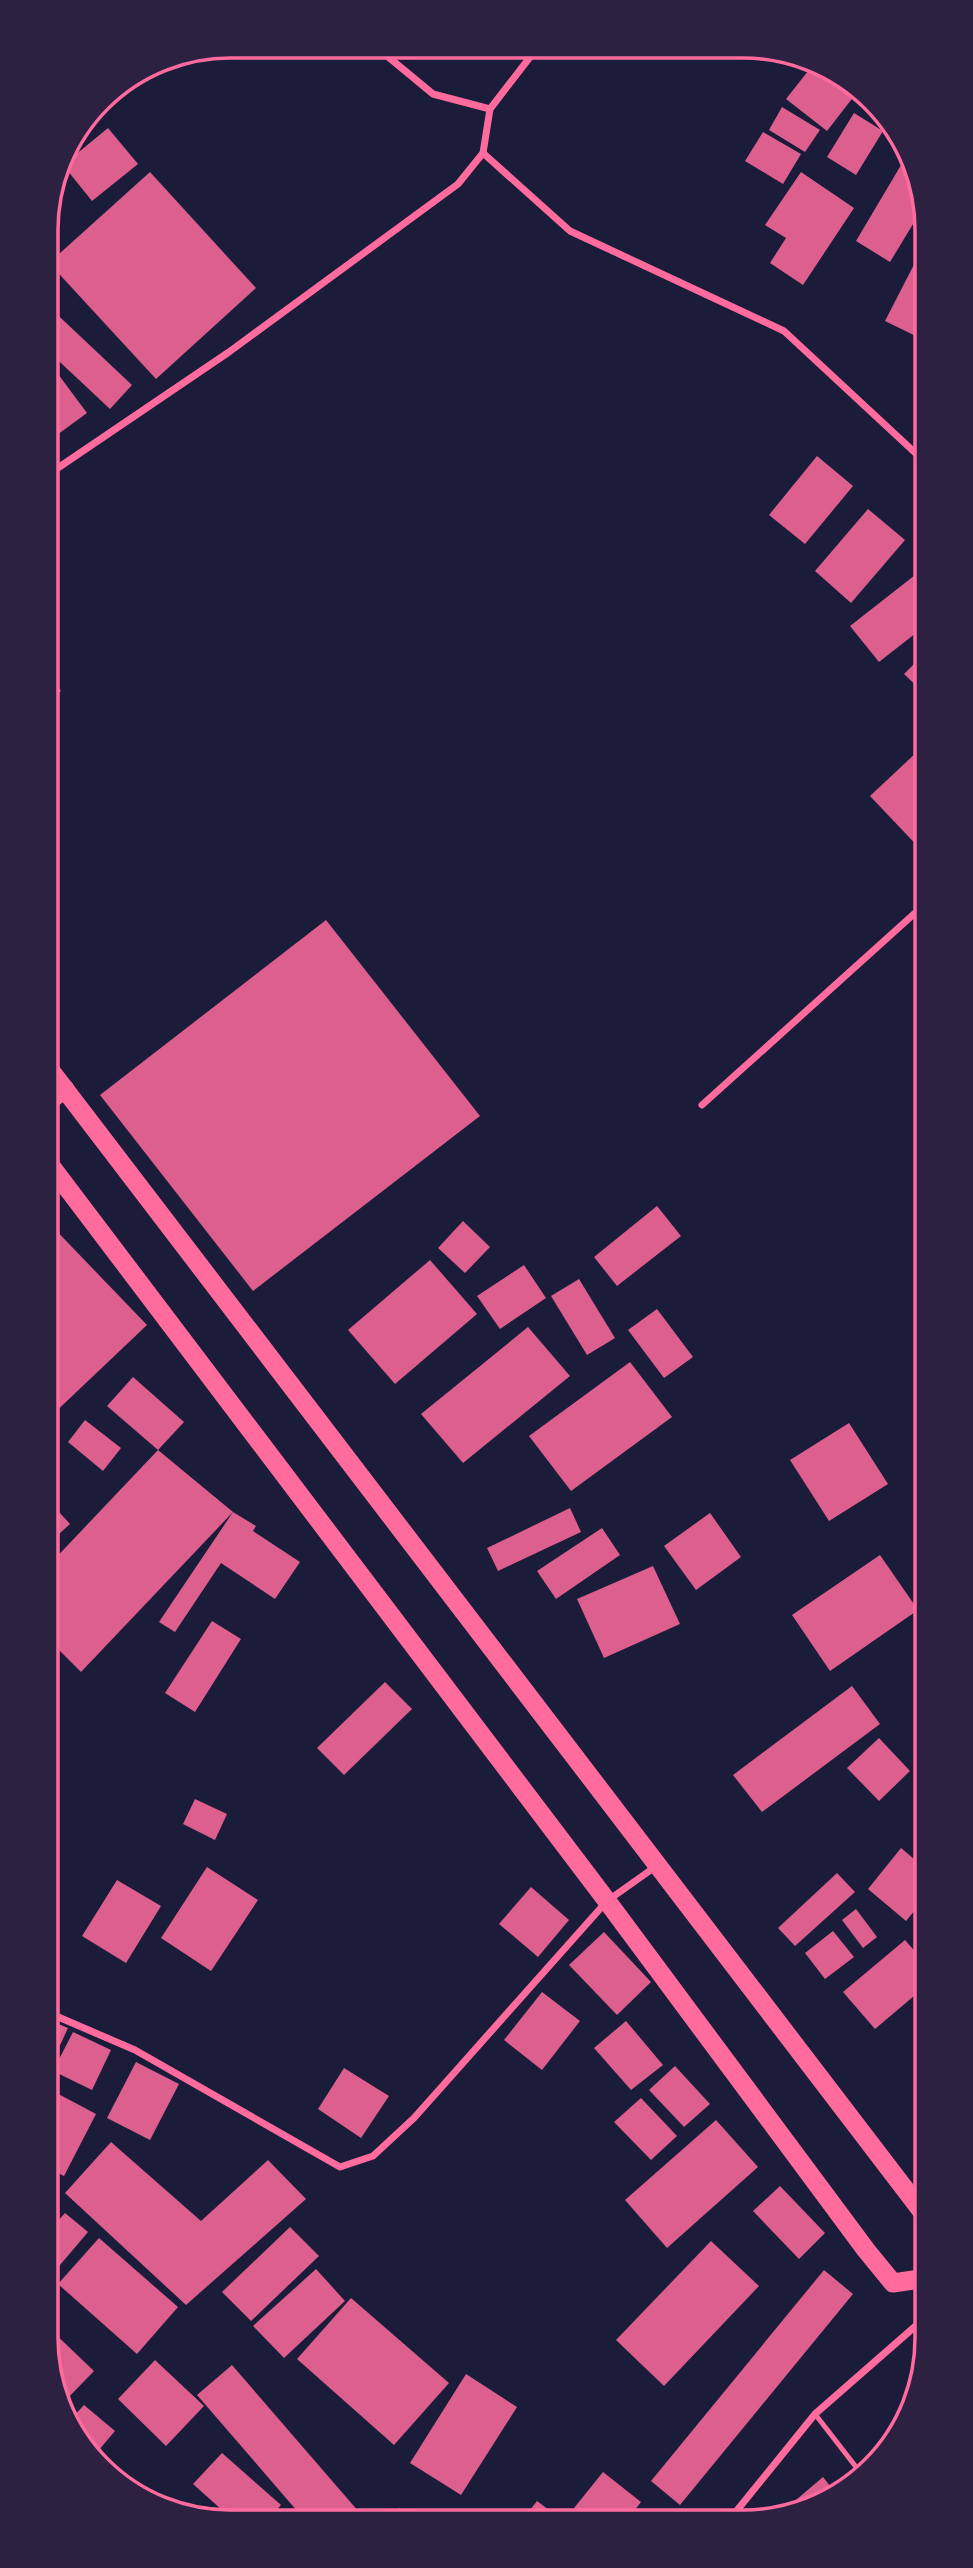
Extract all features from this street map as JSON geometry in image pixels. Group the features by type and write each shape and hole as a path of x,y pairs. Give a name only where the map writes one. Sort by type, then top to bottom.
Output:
{"highway":[{"path":"58,1081 915,2201"},
{"path":"58,1095 65,1090"},
{"path":"58,1176 893,2283 915,2280"}],"street":[{"path":"390,58 433,94 490,109"},
{"path":"58,468 229,352 458,184 483,153 490,109 529,58"},
{"path":"483,153 570,231 784,331 915,453"},
{"path":"702,1105 915,913"},
{"path":"58,2017 135,2050 340,2167 373,2155 414,2118 607,1901 657,1865"},
{"path":"737,2510 815,2414 915,2326"}],"lane":[{"path":"815,2414 856,2468"}],"building":[{"path":"808,71 830,81 853,97 827,131 786,99"},
{"path":"782,107 820,130 805,152 769,130"},
{"path":"854,113 883,131 856,175 827,157"},
{"path":"108,128 138,164 92,201 68,171 74,156"},
{"path":"763,132 801,154 783,184 745,161"},
{"path":"902,163 912,196 915,221 890,262 856,241"},
{"path":"150,172 256,288 156,379 58,273 58,255"},
{"path":"801,172 854,208 803,285 770,263 786,238 765,225"},
{"path":"915,263 915,336 885,321"},
{"path":"58,315 132,385 110,409 58,360"},
{"path":"58,374 87,413 58,434"},
{"path":"817,456 853,486 805,544 769,515"},
{"path":"868,509 905,540 851,603 815,571"},
{"path":"915,575 915,634 879,662 850,626"},
{"path":"915,663 915,684 904,674"},
{"path":"915,754 915,843 870,796"},
{"path":"326,920 480,1116 253,1291 100,1095"},
{"path":"657,1206 681,1236 617,1286 594,1257"},
{"path":"463,1221 490,1247 465,1273 438,1248"},
{"path":"58,1232 147,1325 58,1410"},
{"path":"430,1260 477,1314 395,1384 348,1330"},
{"path":"524,1265 546,1298 500,1329 477,1296"},
{"path":"579,1279 615,1338 587,1355 551,1296"},
{"path":"657,1309 693,1357 664,1378 628,1330"},
{"path":"528,1327 570,1376 463,1463 421,1414"},
{"path":"630,1362 672,1417 571,1491 529,1436"},
{"path":"133,1377 184,1422 158,1450 107,1406"},
{"path":"85,1420 121,1448 103,1471 68,1442"},
{"path":"849,1423 888,1484 829,1521 790,1460"},
{"path":"158,1450 233,1512 81,1672 58,1649 58,1555"},
{"path":"570,1508 581,1532 498,1571 487,1548"},
{"path":"58,1511 70,1524 58,1535"},
{"path":"233,1512 256,1526 253,1531 300,1562 275,1599 221,1563 175,1632 159,1622"},
{"path":"710,1513 741,1557 696,1590 664,1546"},
{"path":"602,1528 620,1555 556,1599 537,1571"},
{"path":"880,1555 915,1606 915,1612 830,1671 792,1615"},
{"path":"653,1566 680,1624 604,1658 577,1599"},
{"path":"212,1621 241,1639 195,1712 165,1693"},
{"path":"385,1682 412,1709 344,1775 317,1748"},
{"path":"852,1686 880,1724 762,1812 733,1775"},
{"path":"879,1738 910,1771 879,1801 847,1768"},
{"path":"195,1799 227,1814 215,1840 183,1824"},
{"path":"901,1848 915,1860 915,1910 906,1921 868,1889"},
{"path":"207,1867 258,1900 211,1971 161,1938"},
{"path":"837,1873 855,1892 795,1946 778,1928"},
{"path":"117,1880 161,1906 126,1963 82,1936"},
{"path":"531,1887 569,1920 538,1957 499,1924"},
{"path":"856,1909 877,1937 863,1948 842,1920"},
{"path":"833,1931 854,1957 825,1979 805,1953"},
{"path":"604,1932 651,1982 617,2015 569,1965"},
{"path":"905,1940 915,1951 915,1995 875,2029 843,1992"},
{"path":"542,1992 580,2021 542,2070 504,2040"},
{"path":"626,2021 663,2065 631,2090 594,2048"},
{"path":"58,2024 68,2028 58,2050"},
{"path":"73,2032 111,2050 92,2090 58,2073 58,2061"},
{"path":"136,2062 179,2084 150,2140 107,2118"},
{"path":"675,2066 710,2104 684,2127 649,2090"},
{"path":"344,2068 389,2096 361,2138 318,2109"},
{"path":"58,2094 96,2114 64,2176 58,2173"},
{"path":"641,2098 677,2136 651,2160 614,2122"},
{"path":"716,2120 758,2167 667,2248 625,2200"},
{"path":"111,2142 201,2221 268,2160 306,2199 186,2305 65,2193"},
{"path":"780,2186 825,2233 799,2259 753,2211"},
{"path":"65,2213 88,2232 58,2267 58,2221"},
{"path":"290,2227 319,2256 251,2321 222,2292"},
{"path":"99,2238 178,2307 137,2354 58,2284"},
{"path":"711,2241 759,2286 664,2386 616,2340"},
{"path":"316,2269 345,2301 284,2358 253,2326"},
{"path":"824,2270 853,2294 680,2505 651,2481"},
{"path":"351,2298 449,2383 394,2445 297,2359"},
{"path":"58,2337 94,2371 68,2398 61,2372"},
{"path":"155,2360 204,2406 166,2446 118,2399"},
{"path":"232,2365 357,2510 296,2510 197,2395"},
{"path":"466,2374 517,2407 461,2495 410,2463"},
{"path":"84,2405 115,2431 99,2450 75,2415"},
{"path":"222,2453 281,2505 277,2510 222,2510 193,2484"},
{"path":"603,2472 641,2502 635,2510 574,2508"},
{"path":"823,2477 831,2487 809,2497 793,2502"},
{"path":"537,2501 549,2510 530,2510"}]}
